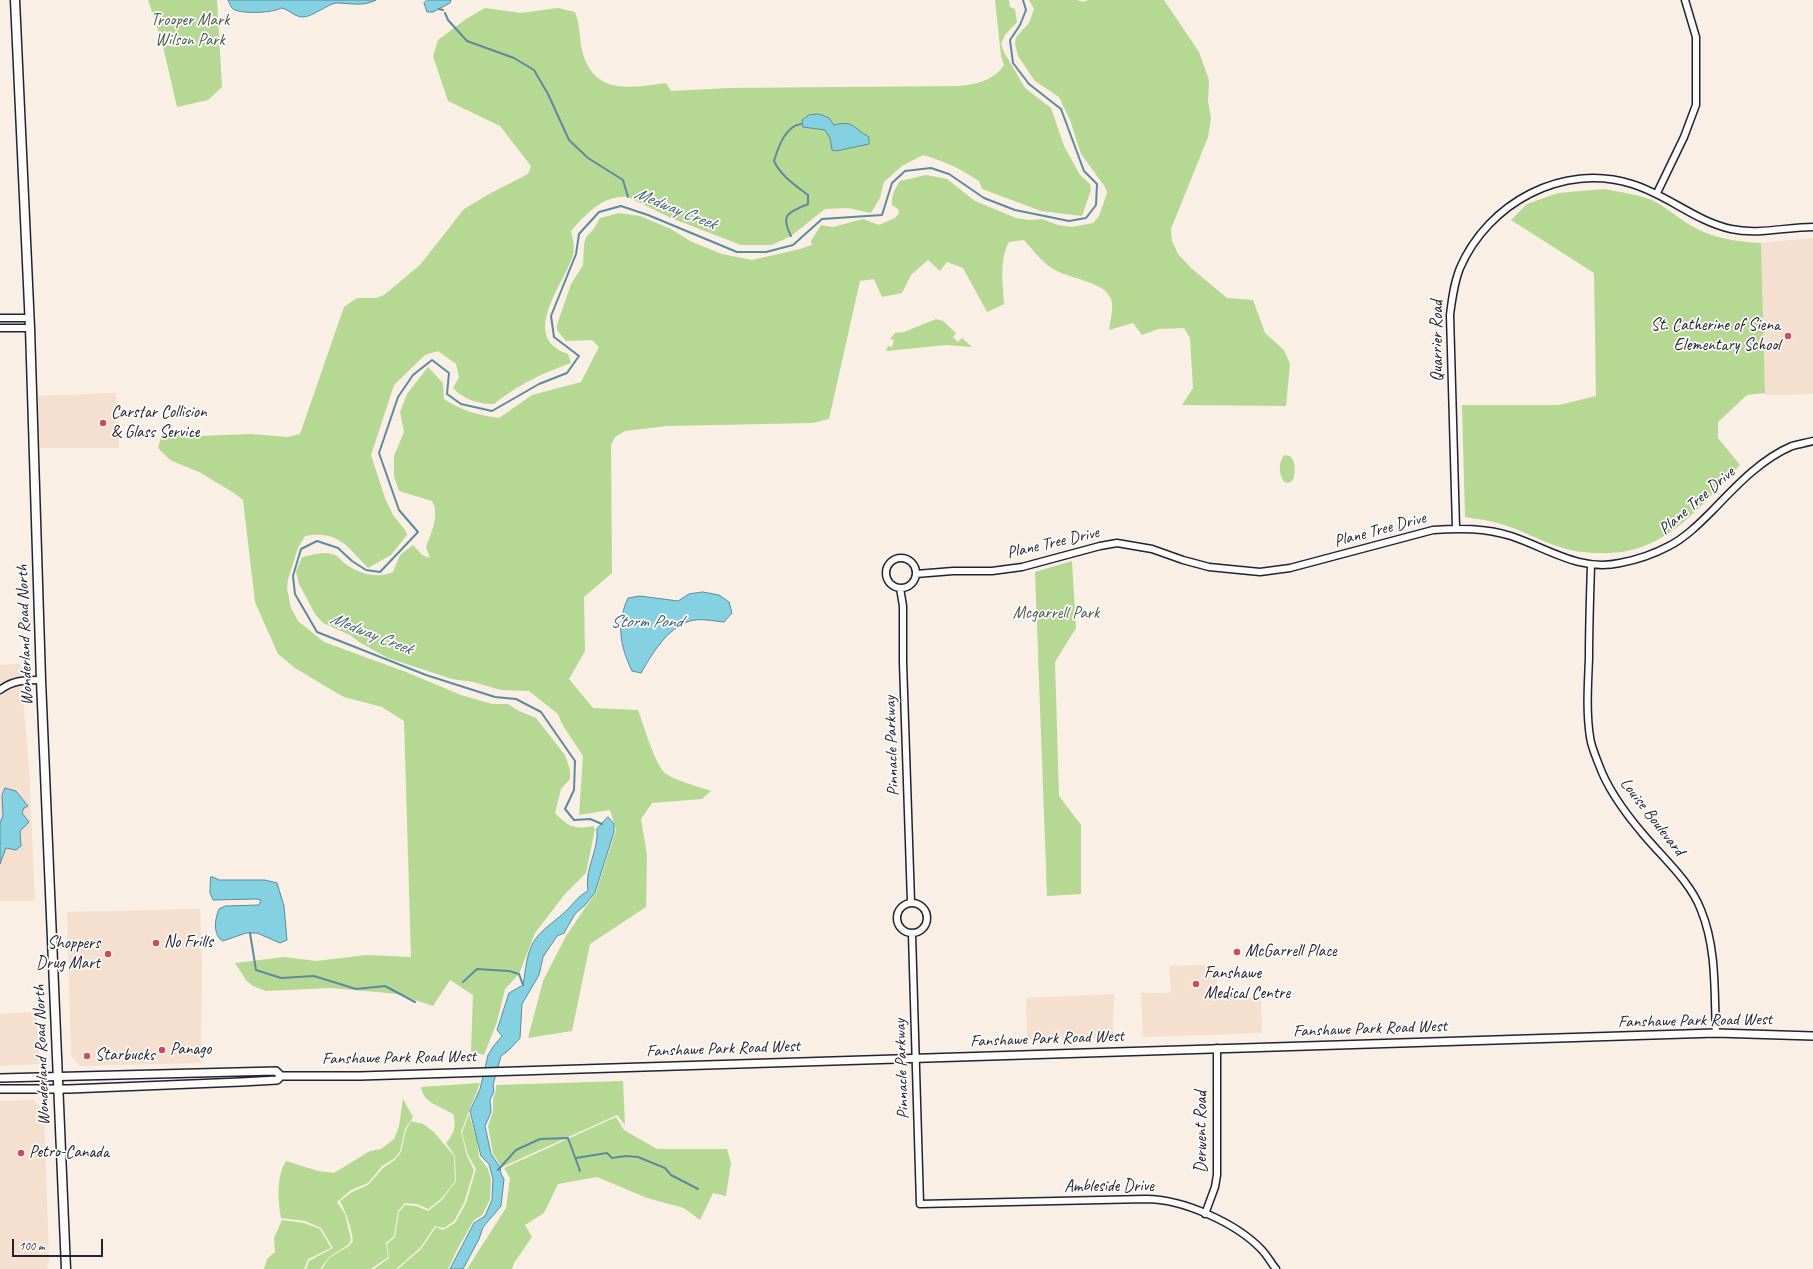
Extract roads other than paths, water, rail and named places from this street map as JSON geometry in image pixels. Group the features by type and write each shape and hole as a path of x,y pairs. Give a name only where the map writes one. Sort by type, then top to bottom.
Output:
{"main road":[{"name":"Wonderland Road North","path":"15,0 30,328 41,680 66,1269"},
{"name":"Fanshawe Park Road West","path":"0,1089 58,1089 266,1081 276,1080 281,1076 360,1076 1716,1033 1813,1036"},
{"name":"Fanshawe Park Road West","path":"0,1078 276,1071 281,1076"}],"street":[{"path":"1657,193 1684,137 1696,105 1696,37 1685,0"},
{"name":"Quarrier Road","path":"1456,528 1450,315 1453,290 1460,268 1470,249 1485,228 1508,208 1525,196 1559,183 1589,178 1632,184 1657,193 1715,225 1733,230 1750,232 1813,227"},
{"path":"0,318 29,318"},
{"path":"0,328 30,328"},
{"name":"Plane Tree Drive","path":"916,574 953,571 992,571 1022,567 1100,546 1117,543 1152,549 1209,567 1260,572 1290,568 1433,530 1456,528 1484,529 1512,536 1563,558 1591,565 1619,563 1669,546 1696,526 1730,492 1763,463 1774,455 1793,446 1813,441"},
{"path":"901,558 910,561 914,565 916,574 909,586 900,588 892,585 887,578 887,569 892,561 901,558"},
{"name":"Louise Boulevard","path":"1591,565 1588,704 1590,737 1599,766 1608,786 1641,833 1670,865 1687,887 1701,909 1708,930 1713,957 1716,1033"},
{"name":"Pinnacle Parkway","path":"900,588 903,606 903,662 911,902"},
{"path":"0,690 17,681 41,680"},
{"path":"911,902 921,906 928,916 926,925 923,929 912,934 901,929 896,919 898,911 901,907 911,902"},
{"name":"Pinnacle Parkway","path":"912,934 920,1204"},
{"name":"Derwent Road","path":"1205,1214 1215,1187 1217,1175 1217,1048"},
{"name":"Ambleside Drive","path":"920,1204 1152,1199 1172,1202 1205,1214 1233,1228 1261,1249 1276,1269"}],"water":[{"path":"228,0 376,0 361,4 336,3 311,15 300,17 281,8 265,12 239,11 232,9"},
{"path":"427,0 451,0 450,3 433,12 427,12 424,3"},
{"path":"819,114 829,118 834,125 850,124 869,137 869,144 836,151 832,150 830,138 825,130 803,127 802,120 809,115"},
{"name":"Storm Pond","path":"703,592 719,595 729,602 732,613 724,622 698,620 682,624 674,629 661,642 641,673 632,671 622,644 621,635 622,617 628,598 640,596 678,601 689,594"},
{"path":"5,788 16,791 28,806 24,808 22,813 29,822 20,831 21,846 16,850 6,848 0,864 0,823 3,816 2,796"},
{"path":"608,817 614,824 614,832 595,892 586,904 575,914 564,933 557,936 543,957 539,975 522,1004 520,1038 501,1056 493,1085 494,1091 490,1100 491,1112 485,1126 491,1154 500,1167 501,1174 504,1179 501,1206 483,1227 479,1239 463,1269 450,1269 474,1223 485,1216 492,1200 493,1179 489,1164 481,1156 470,1111 480,1089 488,1055 502,1036 497,1030 509,993 523,985 533,942 544,930 588,891 588,875 596,845 597,829"},
{"path":"211,877 219,880 265,880 277,883 284,906 287,940 280,943 257,933 246,933 223,941 220,939 216,932 215,925 219,909 225,906 259,905 261,900 213,900 210,893"}],"waterway":[{"name":"Medway Creek","path":"602,824 590,819 574,820 565,809 574,790 575,761 541,712 516,699 495,697 426,675 317,632 295,594 293,576 301,549 317,541 338,548 352,561 366,570 380,572 418,532 399,510 379,453 398,397 413,375 432,360 449,373 447,394 461,404 492,411 539,384 567,373 579,356 554,337 551,316 576,254 579,234 599,212 621,206 648,215 737,252 766,252 793,245 822,219 882,215 892,183 905,171 931,168 949,174 984,198 1015,210 1069,221 1086,218 1096,205 1097,184 1084,171 1061,109 1029,84 1013,63 1010,40 1020,25 1026,10 1023,0"},
{"path":"439,9 443,10"},
{"path":"445,13 448,20 467,41 514,58 534,70 548,94 569,140 588,158 623,180 628,197"},
{"path":"791,236 786,219 791,212 808,204 808,195 784,176 774,161 786,133 795,126 801,124"},
{"path":"250,933 256,970 281,978 314,976 356,989 385,986 415,1002"},
{"path":"463,982 477,969 509,971 519,974 523,985"},
{"path":"498,1170 516,1150 540,1139 568,1138 580,1171"},
{"path":"576,1158 607,1153 612,1158 626,1156 638,1157 665,1168 671,1175 698,1189"}],"place":[{"name":"St. Catherine of Siena Elementary School","path":"1788,336"},
{"name":"Carstar Collision & Glass Service","path":"103,423"},
{"name":"No Frills","path":"156,943"},
{"name":"McGarrell Place","path":"1237,952"},
{"name":"Shoppers Drug Mart","path":"108,954"},
{"name":"Fanshawe Medical Centre","path":"1196,984"},
{"name":"Panago","path":"162,1050"},
{"name":"Starbucks","path":"87,1056"},
{"name":"Petro-Canada","path":"21,1153"}],"park label":[{"name":"Trooper Mark Wilson Park","path":"190,31"},
{"name":"Mcgarrell Park","path":"1056,614"}]}
